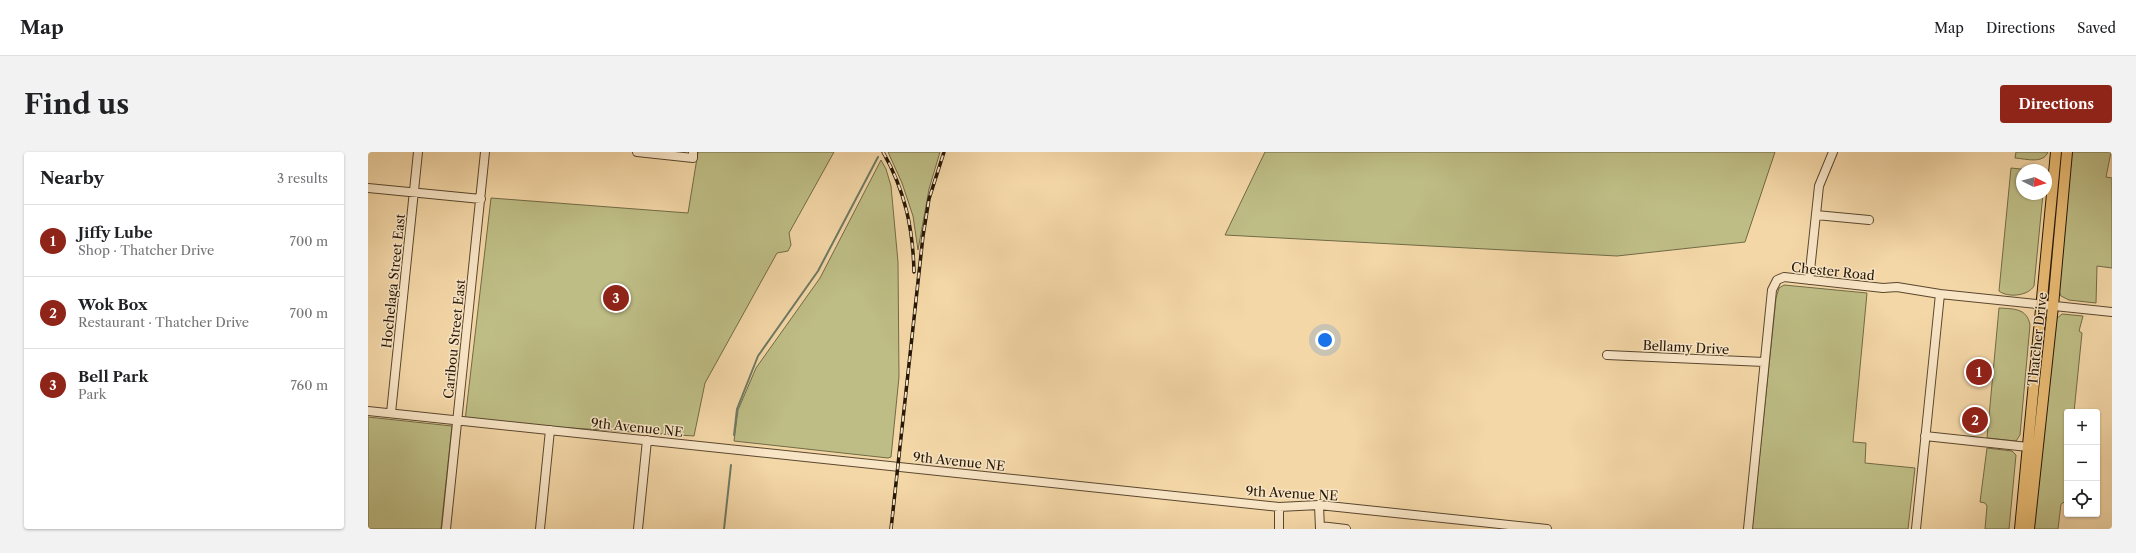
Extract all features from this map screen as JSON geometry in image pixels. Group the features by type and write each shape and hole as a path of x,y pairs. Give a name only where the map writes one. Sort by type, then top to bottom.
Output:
{"main road":[{"name":"Thatcher Drive","path":"2020,529 2056,152"},
{"name":"Thatcher Drive","path":"2029,529 2053,306 2067,152"}],"street":[{"name":"Hochelaga Street East","path":"391,413 418,152"},
{"name":"Caribou Street East","path":"446,529 485,152"},
{"path":"637,152 693,155"},
{"path":"1809,280 1821,179 1834,152"},
{"path":"368,188 414,194 481,199"},
{"path":"1816,215 1868,220"},
{"name":"Chester Road","path":"1748,529 1772,290 1777,280 1784,277 1883,288 1897,287 1940,294 2112,312"},
{"path":"1916,529 1940,294"},
{"name":"Bellamy Drive","path":"1607,355 1764,362"},
{"name":"9th Avenue NE","path":"368,411 1279,507 1319,505 1547,529"},
{"path":"540,529 550,430"},
{"path":"1926,436 2028,447"},
{"path":"638,529 647,440"},
{"path":"1319,505 1320,528 1346,529"},
{"path":"1279,507 1279,529"}],"shaded area":[{"path":"698,152 834,152 789,233 791,245 788,251 777,253 705,383 694,436 465,421 491,198 688,213"},
{"path":"888,152 940,152 929,189 918,250 913,216 902,183"},
{"path":"1265,152 1775,152 1745,242 1617,256 1225,235"},
{"path":"2016,152 2048,152 2046,156 2034,160 2015,158"},
{"path":"2072,152 2111,152 2106,177 2112,178 2112,268 2097,266 2096,303 2069,300 2061,296 2059,291"},
{"path":"881,160 886,169 891,186 898,262 899,377 891,457 888,458 734,441 738,410 756,368 820,278"},
{"path":"2011,168 2016,169 2016,200 2042,200 2034,286 2027,292 2018,295 2007,295 1999,291"},
{"path":"1784,285 1867,293 1853,442 1866,443 1865,463 1915,468 1908,529 1752,529 1776,298 1779,288"},
{"path":"1999,308 2015,309 2023,312 2026,315 2030,325 2020,435 2016,441 1987,438"},
{"path":"2062,314 2083,316 2079,331 2082,333 2074,409 2064,409 2064,502 2061,504 2058,529 2034,529 2056,319"},
{"path":"368,417 452,426 441,529 368,529"},
{"path":"1987,448 2012,451 2016,455 2009,529 1985,529 1987,506 1985,503 1980,502"}],"waterway":[{"path":"734,435 737,409 758,356 818,271 878,157"},
{"path":"724,529 731,465"}],"railway":[{"path":"883,152 897,181 910,225 914,272"},
{"path":"891,529 923,236 929,199 944,152"}],"place":[{"name":"Bell Park","path":"616,298"},
{"name":"Jiffy Lube","path":"1979,372"},
{"name":"Wok Box","path":"1975,420"}]}
